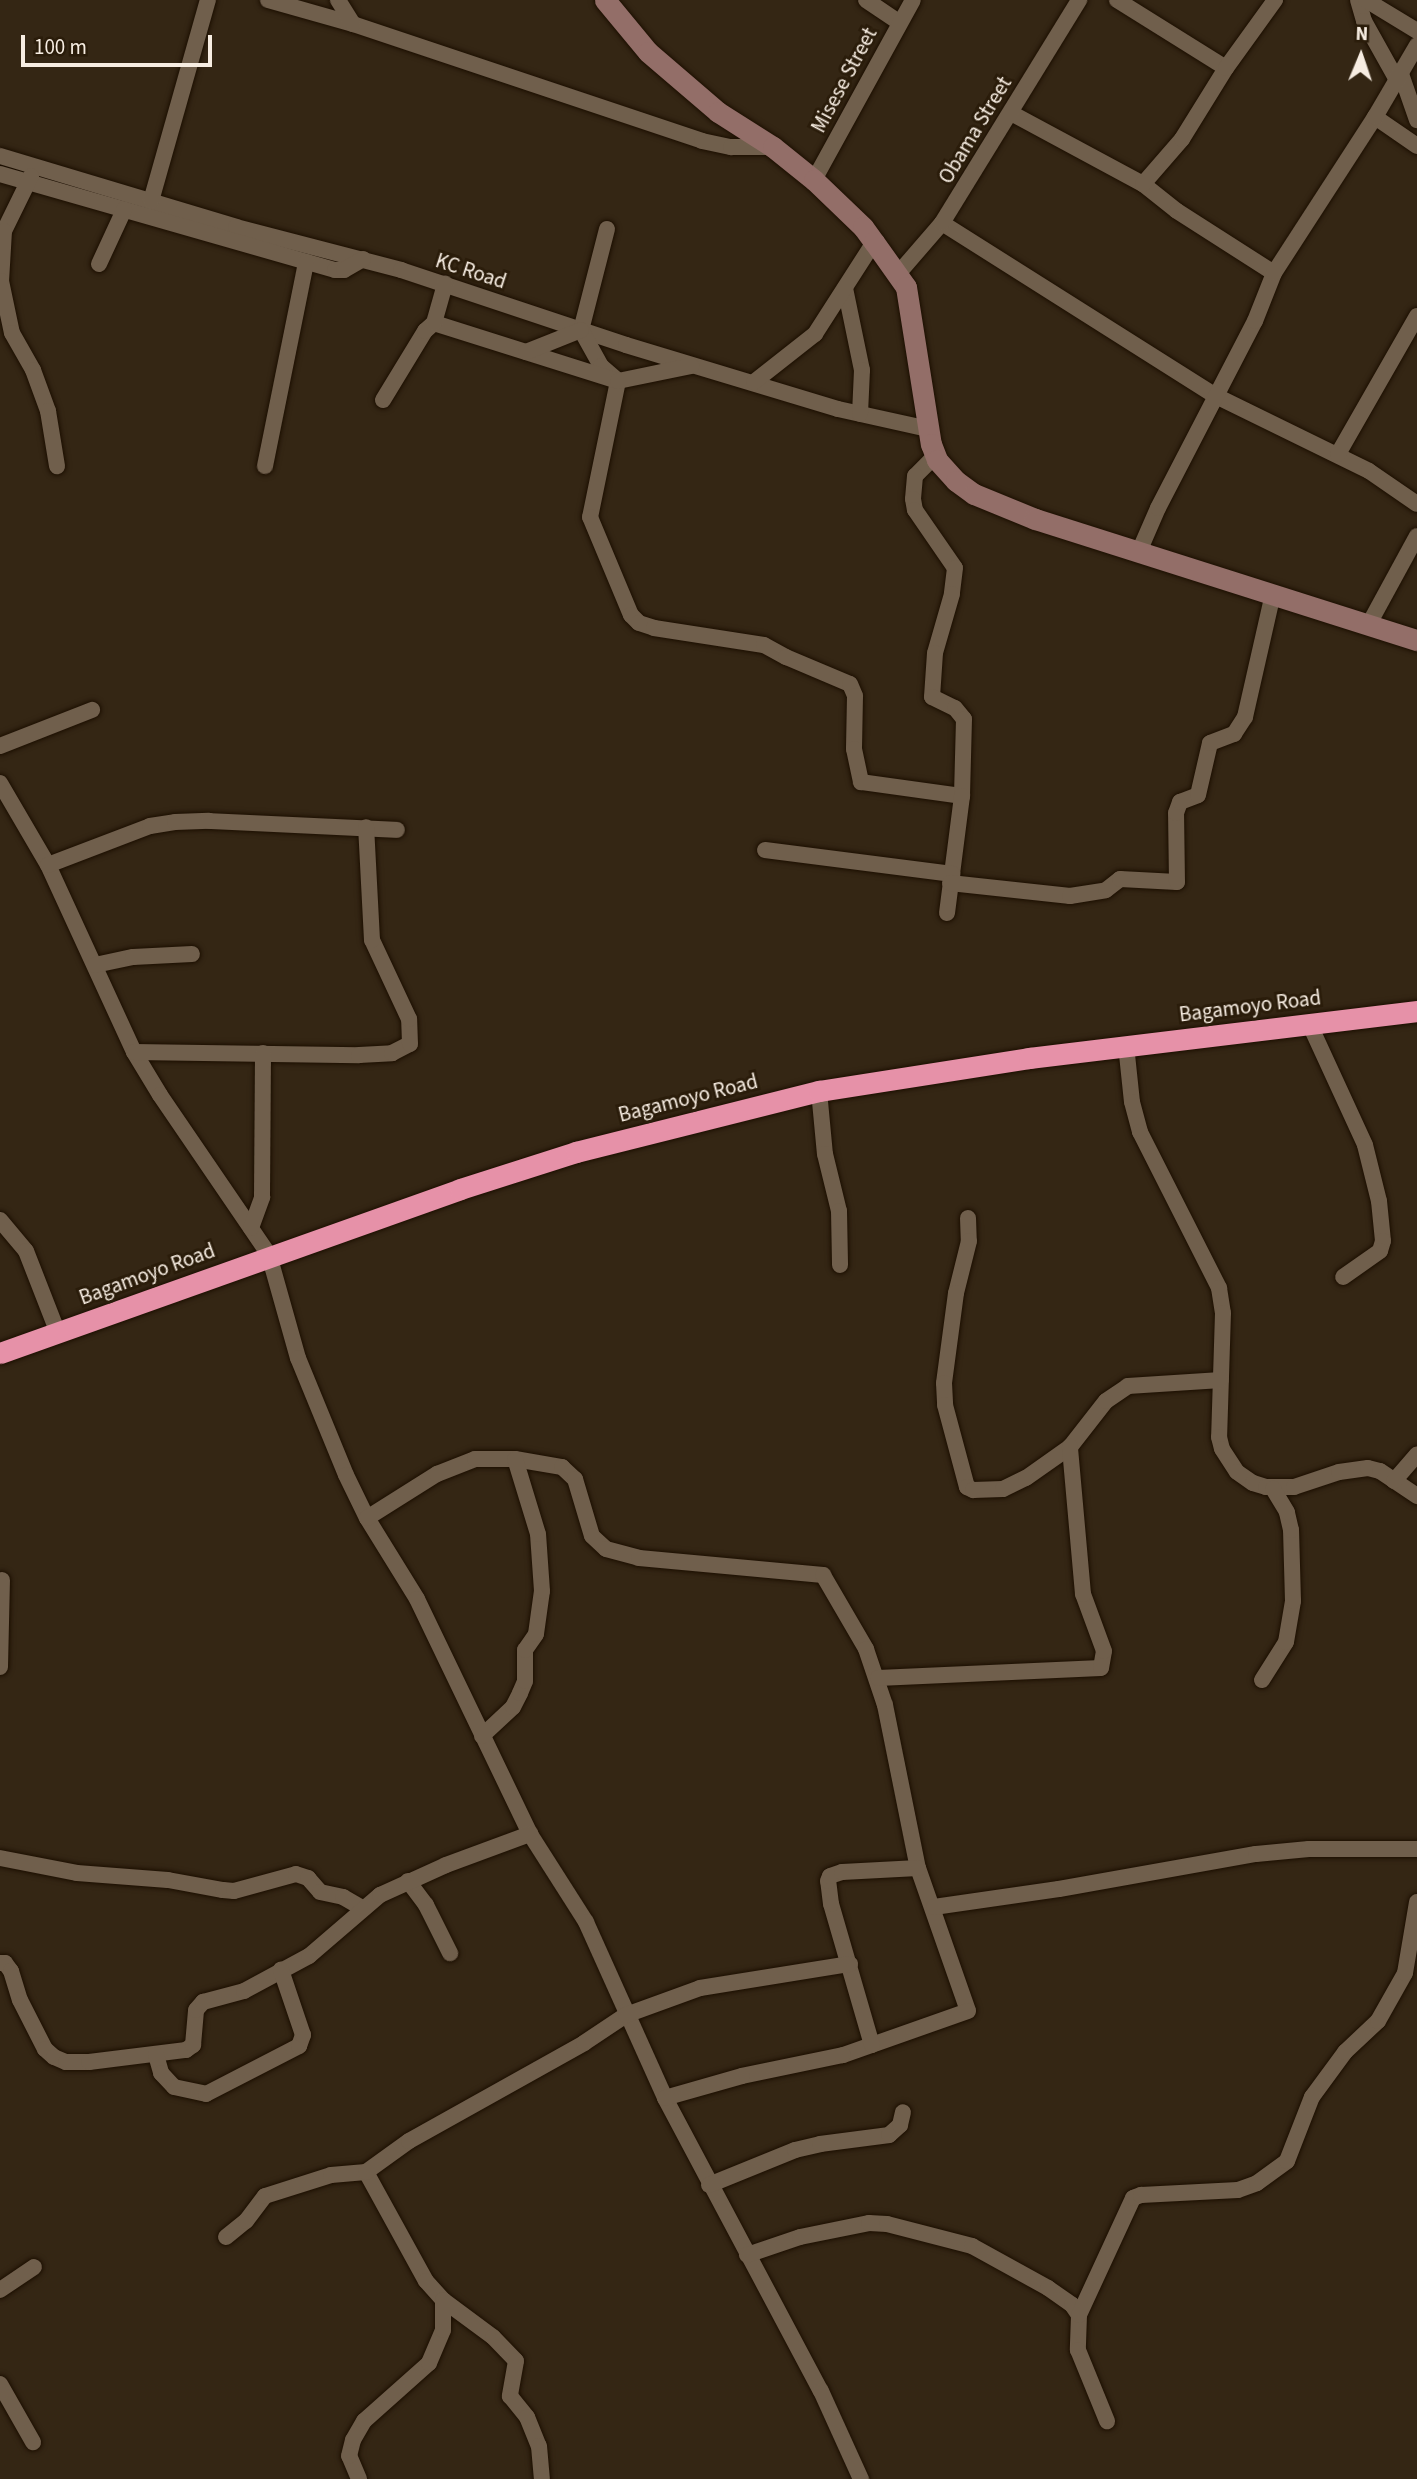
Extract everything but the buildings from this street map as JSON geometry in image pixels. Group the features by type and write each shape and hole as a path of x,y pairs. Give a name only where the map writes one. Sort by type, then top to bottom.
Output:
{"highway":[{"name":"Bagamoyo Road","path":"0,1353 270,1255 576,1152 819,1091 1126,1045 1417,1011"}],"street":[{"path":"151,201 208,0"},
{"path":"268,0 353,24 702,141 731,147 773,147"},
{"path":"338,0 353,24"},
{"path":"605,0 648,52 719,112 773,147 814,180 863,228 906,287 928,429 935,456 944,471 974,494 1035,519 1138,554 1417,640"},
{"path":"866,0 899,22"},
{"name":"Misese Street","path":"814,180 913,0"},
{"name":"Obama Street","path":"897,275 942,223 1079,0"},
{"path":"1117,0 1226,68"},
{"path":"1143,184 1182,139 1226,68 1275,0"},
{"path":"1358,0 1364,21 1399,77 1417,120"},
{"path":"1366,0 1417,31"},
{"path":"1138,554 1158,508 1255,321 1274,273 1375,117 1417,45"},
{"path":"1011,113 1143,184 1178,211 1274,273"},
{"path":"1375,117 1417,146"},
{"name":"KC Road","path":"0,156 236,227 363,259 693,366 860,414 928,429"},
{"path":"35,168 4,231 0,264 3,300 12,333 33,370 48,411 57,466"},
{"path":"0,174 306,262 344,270 363,259"},
{"path":"99,264 124,210"},
{"path":"942,223 1216,396 1338,454 1393,485 1417,504"},
{"path":"607,229 581,330 601,366 618,381"},
{"path":"754,382 808,341 874,243"},
{"path":"265,466 306,262"},
{"path":"383,400 425,331 434,323 445,284"},
{"path":"845,288 862,370 860,414"},
{"path":"1338,454 1417,316"},
{"path":"434,323 618,381 693,366"},
{"path":"526,352 581,330"},
{"path":"618,381 590,517 631,615 639,623 654,628 764,645 850,684 855,696 854,749 861,782 962,796"},
{"path":"935,456 915,476 913,499 915,510 955,568 952,594 935,653 932,697 955,708 964,719 962,796 947,913"},
{"path":"1369,624 1417,536"},
{"path":"765,850 1070,896 1106,890 1120,879 1175,884 1176,813 1180,802 1198,795 1210,743 1230,737 1245,717 1273,594"},
{"path":"0,746 92,710"},
{"path":"0,783 48,865 134,1052 160,1095 270,1255 310,1393 367,1518 416,1599 530,1834 586,1922 607,1963 626,2015 665,2098 821,2391 861,2479"},
{"path":"48,865 150,826 175,822 397,830"},
{"path":"134,1052 359,1055 392,1053 410,1044 409,1019 372,940 366,827"},
{"path":"95,965 133,957 192,954"},
{"path":"1309,1023 1365,1146 1379,1201 1384,1241 1380,1251 1343,1277"},
{"path":"1126,1045 1130,1090 1140,1132 1219,1288 1223,1313 1219,1437 1222,1449 1237,1472 1253,1483 1273,1489 1313,1483 1355,1468 1380,1471 1417,1496"},
{"path":"251,1228 262,1197 263,1053"},
{"path":"819,1091 825,1154 839,1211 841,1265"},
{"path":"968,1218 969,1241 956,1293 944,1383 945,1405 967,1487 973,1490 1003,1489 1026,1478 1070,1447 1106,1401 1128,1386 1221,1380"},
{"path":"0,1220 26,1251 58,1333"},
{"path":"878,1678 1101,1668 1104,1651 1083,1594 1070,1447"},
{"path":"1394,1481 1417,1455"},
{"path":"367,1518 406,1491 458,1464 475,1459 515,1459 571,1472 580,1487 592,1536 606,1549 639,1558 823,1575 866,1649 878,1678 918,1868 934,1907 968,2011 872,2045 665,2098"},
{"path":"482,1736 513,1707 525,1681 525,1650 536,1634 542,1591 538,1534 515,1459"},
{"path":"1262,1680 1286,1642 1293,1601 1291,1530 1287,1512 1273,1489"},
{"path":"0,1667 2,1580"},
{"path":"0,1963 5,1963 11,1971 20,2000 45,2049 54,2057 66,2062 89,2062 186,2050 192,2045 198,2005 244,1991 309,1956 362,1908 408,1881 530,1834"},
{"path":"934,1907 1059,1889 1255,1854 1309,1849 1417,1849"},
{"path":"0,1858 77,1873 168,1880 234,1891 296,1874 308,1878 320,1892 343,1897 362,1908"},
{"path":"872,2045 831,1903 828,1888 830,1876 842,1872 918,1868"},
{"path":"408,1881 426,1906 450,1952"},
{"path":"1107,2421 1079,2350 1076,2326 1133,2198 1141,2195 1238,2190 1257,2183 1287,2161 1318,2087 1345,2052 1378,2021 1405,1973 1417,1902"},
{"path":"226,2237 246,2221 265,2196 331,2175 366,2172 409,2141 584,2043 626,2015 700,1988 850,1964"},
{"path":"156,2055 161,2073 174,2087 206,2094 299,2046 303,2035 281,1970"},
{"path":"709,2185 795,2150 889,2135 900,2125 904,2112"},
{"path":"366,2172 426,2281 443,2300 493,2337 516,2361 510,2396 527,2417 539,2446 542,2479"},
{"path":"747,2255 828,2230 869,2223 887,2224 972,2246 1048,2288 1072,2305 1079,2315"},
{"path":"0,2290 34,2267"},
{"path":"359,2479 349,2456 353,2440 364,2421 429,2363 443,2330 443,2300"},
{"path":"0,2384 33,2442"}]}
